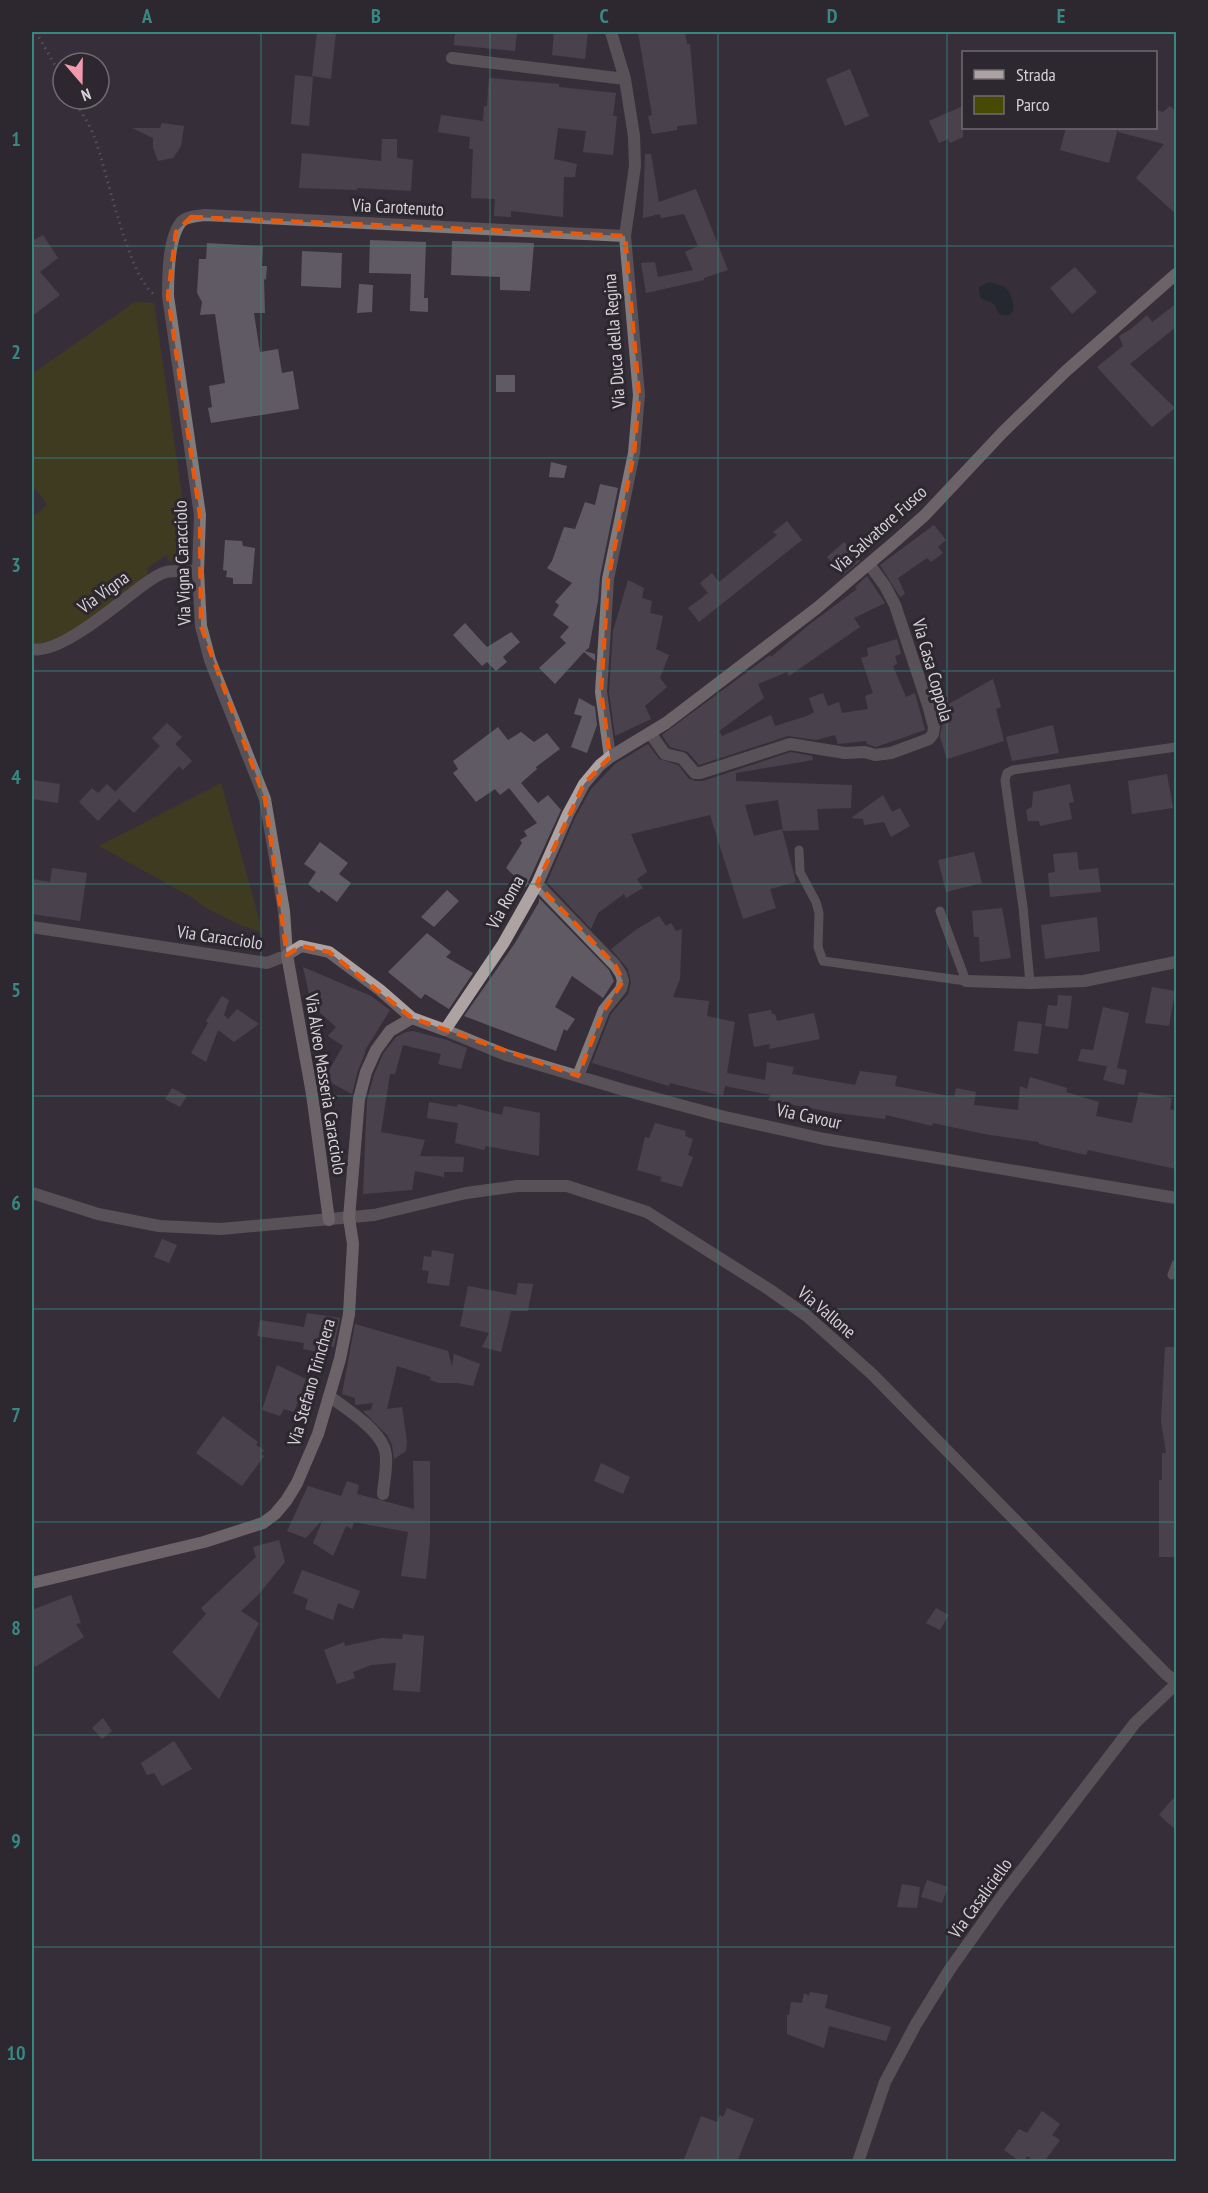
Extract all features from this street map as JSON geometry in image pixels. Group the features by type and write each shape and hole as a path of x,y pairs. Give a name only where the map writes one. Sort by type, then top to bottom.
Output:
{"street":[{"name":"Via Duca della Regina","path":"610,757 601,692 608,579 634,453 639,395 625,236 635,166 634,136 625,79 611,32"},
{"path":"452,58 625,79"},
{"name":"Via Carotenuto","path":"176,232 183,221 205,215 625,236"},
{"name":"Via Vigna Caracciolo","path":"176,232 168,267 168,296 200,515 198,572 204,642 265,799 284,911 287,955"},
{"name":"Via Salvatore Fusco","path":"584,784 610,757 666,723 817,608 869,564 925,515 1003,432 1066,371 1176,274"},
{"name":"Via Casa Coppola","path":"650,733 665,754 682,758 695,773 790,744 845,753 865,752 875,755 891,753 929,739 934,727 895,605 869,564"},
{"name":"Via Vigna","path":"33,651 55,646 70,639 165,572 198,572"},
{"name":"Via Roma","path":"445,1030 503,944 537,884 584,784"},
{"path":"537,884 615,965 623,981 621,989 604,1010 578,1076"},
{"name":"Via Caracciolo","path":"32,927 267,963 301,946 328,952 381,990 412,1018"},
{"name":"Via Alveo Masseria Caracciolo","path":"287,955 312,1094 329,1220"},
{"path":"966,981 1030,983 1084,981 1176,962"},
{"path":"412,1018 445,1030"},
{"name":"Via Stefano Trinchera","path":"32,1583 204,1542 263,1523 275,1514 297,1483 318,1434 340,1359 349,1314 353,1244 349,1218 359,1099 366,1072 376,1050 390,1031 412,1018"},
{"name":"Via Cavour","path":"445,1030 506,1054 725,1117 824,1139 1176,1198"},
{"name":"Via Vallone","path":"32,1193 98,1214 159,1226 221,1229 374,1215 466,1193 517,1186 567,1186 647,1212 807,1316 872,1374 1176,1683"},
{"path":"329,1396 355,1415 384,1446 386,1460 383,1494"},
{"name":"Via Casaliciello","path":"858,2162 885,2082 916,2024 950,1969 1002,1896 1135,1723 1176,1683"}],"lane":[{"path":"1030,983 1023,907 1005,776 1013,770 1176,747"},
{"path":"799,850 800,872 816,902 819,913 818,947 823,961 966,981 940,911"},
{"path":"1172,1275 1176,1264"}],"path":[{"path":"36,32 51,58"},
{"path":"80,111 94,136 132,258 148,291 157,297 168,296"}],"highlighted area":[{"path":"191,217 625,236 639,395 634,453 608,579 601,692 610,757 584,784 537,884 615,965 623,981 604,1010 578,1076 412,1018 329,952 301,946 287,955 265,799 201,626 200,515 168,296 176,232"}],"green space":[{"path":"135,302 154,303 185,516 184,558 170,562 166,555 147,568 148,574 92,618 45,643 32,643 32,517 47,505 36,489 32,490 32,374"},
{"path":"221,783 263,933 208,909 191,897 99,846"}],"shaded area":[{"path":"989,282 1006,288 1010,293 1014,308 1010,314 999,314 994,304 980,298 979,287"}],"building":[{"path":"317,32 336,32 331,79 312,76"},
{"path":"455,32 517,32 515,51 454,45"},
{"path":"554,32 588,32 585,59 552,55"},
{"path":"638,32 685,32 687,44 690,44 697,124 677,126 677,130 652,134 648,116 652,115"},
{"path":"850,69 869,116 845,126 826,79"},
{"path":"295,75 313,77 309,126 291,124"},
{"path":"489,78 559,84 559,87 616,93 613,116 617,116 613,155 583,152 586,131 558,128 554,159 577,164 575,177 564,177 563,217 511,211 511,217 494,216 495,199 471,198 473,149 469,149 470,137 438,132 441,115 483,121 484,106 487,106"},
{"path":"962,106 963,137 950,143 948,139 939,143 929,121"},
{"path":"1170,106 1176,111 1176,214 1136,178 1164,144 1118,132 1119,129 1157,129 1157,110 1163,112"},
{"path":"162,123 184,126 181,146 173,158 158,161 153,147 153,138 132,128 160,128"},
{"path":"1066,129 1118,129 1109,163 1060,150"},
{"path":"382,139 397,139 397,158 413,160 411,191 299,188 302,153 381,161"},
{"path":"645,154 651,154 659,202 696,189 728,270 704,278 704,280 646,293 641,263 655,262 658,277 693,270 685,252 698,246 684,214 661,218 660,214 643,218"},
{"path":"43,235 58,258 40,272 60,295 32,316 32,241"},
{"path":"370,240 426,242 424,298 428,298 428,312 410,311 411,274 369,273"},
{"path":"452,241 534,243 530,291 500,290 500,277 451,275"},
{"path":"207,243 263,246 262,266 267,266 266,280 264,279 265,313 254,313 260,352 278,349 282,373 293,371 299,409 211,423 208,408 212,407 209,386 225,383 215,314 200,315 202,302 197,293 199,259 206,259"},
{"path":"302,251 342,253 341,288 301,286"},
{"path":"1075,267 1097,292 1072,314 1050,288"},
{"path":"359,284 373,285 372,312 357,313"},
{"path":"1176,304 1176,327 1130,364 1175,408 1152,427 1097,367 1123,346 1119,336 1147,315 1152,322"},
{"path":"496,375 515,375 515,392 496,392"},
{"path":"551,462 567,466 564,478 549,477"},
{"path":"600,484 618,488 600,577 589,648 585,651 595,654 595,661 584,652 555,684 539,668 566,643 560,637 569,627 553,615 559,605 555,602 572,583 547,568 552,561 564,527 575,529 585,502 595,505"},
{"path":"787,521 802,540 699,622 688,608 708,593 700,583 712,573 719,582 777,535 773,532"},
{"path":"934,525 946,540 938,547 943,553 931,562 927,558 898,578 905,594 900,597 880,565"},
{"path":"225,540 242,541 243,546 255,548 252,584 233,584 233,578 226,577 227,571 223,570"},
{"path":"844,542 860,561 843,575 827,557"},
{"path":"867,576 885,603 854,618 860,627 789,676 787,672 758,684 764,698 719,731 722,736 771,715 775,726 807,716 814,712 809,698 823,693 828,706 839,702 842,713 868,709 865,696 873,693 861,658 868,656 867,648 897,639 901,654 895,656 897,664 893,666 906,697 915,693 925,730 876,747 867,744 866,741 838,744 835,735 816,740 788,736 699,765 688,752 670,747 662,735 770,655 771,657 857,589 855,587"},
{"path":"628,580 644,588 642,598 652,601 650,613 663,616 656,649 669,655 660,678 667,687 645,706 651,719 615,736 609,692 613,631"},
{"path":"465,623 487,647 511,632 520,642 503,657 507,662 496,671 487,662 482,666 453,635"},
{"path":"993,679 1001,707 996,709 1004,741 947,759 940,737 942,725 938,710"},
{"path":"579,698 595,707 597,725 587,753 571,747 582,716 574,714"},
{"path":"167,723 182,737 175,744 192,761 183,770 179,766 134,813 119,799 98,821 79,802 92,788 98,793 107,784 115,792 160,746 152,738"},
{"path":"1053,725 1059,753 1012,761 1006,737"},
{"path":"498,727 508,740 521,732 534,742 547,733 560,749 536,767 537,769 521,783 538,803 548,795 561,810 526,887 506,868 522,843 520,840 527,836 524,831 537,823 509,788 500,795 495,789 476,802 453,773 458,769 453,761"},
{"path":"648,744 659,759 678,765 689,779 695,781 703,781 791,752 812,756 813,760 736,773 736,781 852,785 851,808 817,809 819,830 783,831 778,800 745,805 754,836 782,829 796,882 770,889 776,908 743,919 710,815 631,834 647,872 637,879 643,888 626,898 624,894 598,913 591,929 547,882 575,818 591,789 615,764"},
{"path":"1167,774 1173,808 1132,814 1128,781"},
{"path":"32,780 60,784 58,803 32,799"},
{"path":"1070,784 1074,802 1069,803 1072,819 1040,826 1039,821 1028,821 1026,810 1032,807 1033,792"},
{"path":"883,795 892,812 900,808 910,826 891,837 884,822 864,825 863,819 851,818"},
{"path":"320,842 348,863 339,874 351,883 337,902 321,890 319,893 308,884 316,872 304,864"},
{"path":"974,852 982,883 946,892 938,860"},
{"path":"1077,852 1079,870 1098,868 1101,892 1050,897 1048,873 1055,872 1053,854"},
{"path":"52,868 87,873 80,921 32,914 32,879 50,882"},
{"path":"447,890 459,901 434,927 421,917"},
{"path":"539,898 609,970 614,981 603,998 572,976 555,1007 575,1019 567,1031 564,1029 556,1051 464,1016 515,943 539,902"},
{"path":"1002,908 1011,958 980,962 979,937 974,937 972,911"},
{"path":"659,916 666,926 671,923 676,931 682,929 680,979 673,997 709,1001 707,1016 735,1022 727,1073 765,1080 767,1062 794,1067 792,1074 855,1085 860,1071 897,1076 895,1086 954,1097 956,1088 976,1092 974,1105 1018,1110 1020,1086 1027,1089 1030,1077 1067,1088 1066,1092 1099,1102 1096,1116 1132,1123 1139,1092 1172,1098 1170,1109 1176,1111 1176,1169 1088,1150 1086,1155 1039,1144 1039,1142 984,1134 933,1123 932,1126 886,1115 885,1119 836,1113 768,1100 771,1095 725,1086 723,1096 670,1083 669,1086 592,1063 611,1014 628,994 631,983 628,969 611,949"},
{"path":"1097,917 1100,951 1045,959 1041,925"},
{"path":"427,933 451,952 446,957 473,973 449,1009 425,994 421,999 388,972"},
{"path":"303,967 371,996 390,1010 364,1052 366,1051 352,1094 324,1079 343,1046 328,1036 336,1027 316,1009 320,1003 309,994"},
{"path":"1152,987 1175,991 1169,1026 1145,1023"},
{"path":"1058,995 1072,996 1068,1029 1045,1026 1048,1005 1057,1006"},
{"path":"222,996 229,1000 224,1015 228,1019 237,1009 259,1024 234,1042 218,1030 206,1062 191,1053 208,1023 206,1021"},
{"path":"1103,1007 1129,1013 1117,1068 1078,1061 1081,1049 1093,1050"},
{"path":"771,1010 777,1021 814,1013 820,1039 769,1049 770,1044 754,1047 748,1014"},
{"path":"1018,1021 1042,1024 1038,1054 1014,1051"},
{"path":"413,1031 467,1048 461,1069 438,1064 441,1054 403,1045 395,1074 390,1074 381,1132 425,1140 420,1156 464,1157 463,1172 444,1172 444,1177 415,1171 412,1190 363,1194 367,1100 374,1075 383,1054 396,1037"},
{"path":"1107,1066 1127,1070 1124,1085 1103,1080"},
{"path":"172,1088 187,1096 180,1107 165,1099"},
{"path":"429,1102 457,1107 458,1104 502,1115 504,1106 540,1113 539,1156 486,1146 484,1150 455,1143 458,1123 427,1118"},
{"path":"655,1123 686,1131 685,1136 693,1139 688,1155 693,1157 682,1187 660,1181 662,1177 637,1170 645,1137 649,1138"},
{"path":"162,1239 177,1245 169,1263 154,1257"},
{"path":"432,1250 454,1254 449,1286 427,1283 429,1271 422,1270 424,1256 431,1257"},
{"path":"518,1283 533,1284 528,1311 511,1311 501,1352 482,1347 489,1333 460,1326 468,1286 516,1295"},
{"path":"307,1313 340,1318 334,1347 321,1345 319,1352 303,1349 304,1343 257,1336 260,1320 304,1327"},
{"path":"355,1324 448,1351 452,1366 454,1354 480,1364 473,1386 439,1383 430,1380 431,1377 397,1366 387,1409 402,1407 407,1442 406,1451 394,1459 392,1445 387,1435 363,1411 371,1410 373,1403 355,1405 355,1398 342,1394"},
{"path":"1165,1347 1176,1347 1176,1557 1159,1557 1159,1480 1162,1480 1162,1453 1166,1453 1161,1421"},
{"path":"277,1365 306,1379 294,1412 284,1409 280,1416 262,1410"},
{"path":"223,1416 258,1442 256,1445 264,1450 261,1454 264,1456 242,1486 196,1453"},
{"path":"413,1461 430,1461 430,1540 426,1579 401,1576 408,1532 354,1522 352,1529 346,1526 333,1556 313,1543 323,1519 306,1538 287,1531 308,1486 341,1496 347,1481 359,1485 357,1494 414,1509"},
{"path":"601,1463 630,1477 623,1494 594,1481"},
{"path":"279,1540 285,1562 258,1595 241,1611 259,1623 219,1699 172,1652 206,1614 201,1608 256,1557 253,1547"},
{"path":"302,1570 360,1591 353,1609 338,1603 333,1620 305,1609 308,1599 293,1593"},
{"path":"71,1595 81,1623 76,1624 84,1637 35,1667 32,1659 32,1610"},
{"path":"936,1608 949,1615 940,1630 926,1623"},
{"path":"403,1634 424,1636 420,1692 393,1690 396,1663 371,1665 353,1672 355,1678 337,1684 324,1650 344,1642 345,1646 382,1638 402,1639"},
{"path":"103,1718 112,1731 102,1739 92,1728"},
{"path":"174,1741 192,1769 162,1786 154,1773 147,1775 141,1763"},
{"path":"1176,1795 1176,1830 1159,1815"},
{"path":"927,1880 948,1887 942,1903 921,1897"},
{"path":"902,1884 920,1887 917,1908 897,1907"},
{"path":"810,1992 828,1995 825,2008 891,2027 886,2041 829,2026 824,2048 787,2034 787,2015 789,2015 791,2002 802,2003 804,1993 809,1996"},
{"path":"727,2108 754,2119 737,2162 683,2162 701,2116 717,2122 720,2115 723,2117"},
{"path":"1042,2111 1060,2124 1052,2135 1060,2140 1044,2162 1035,2162 1027,2156 1024,2162 1021,2162 1004,2150 1019,2129 1027,2133"}]}
